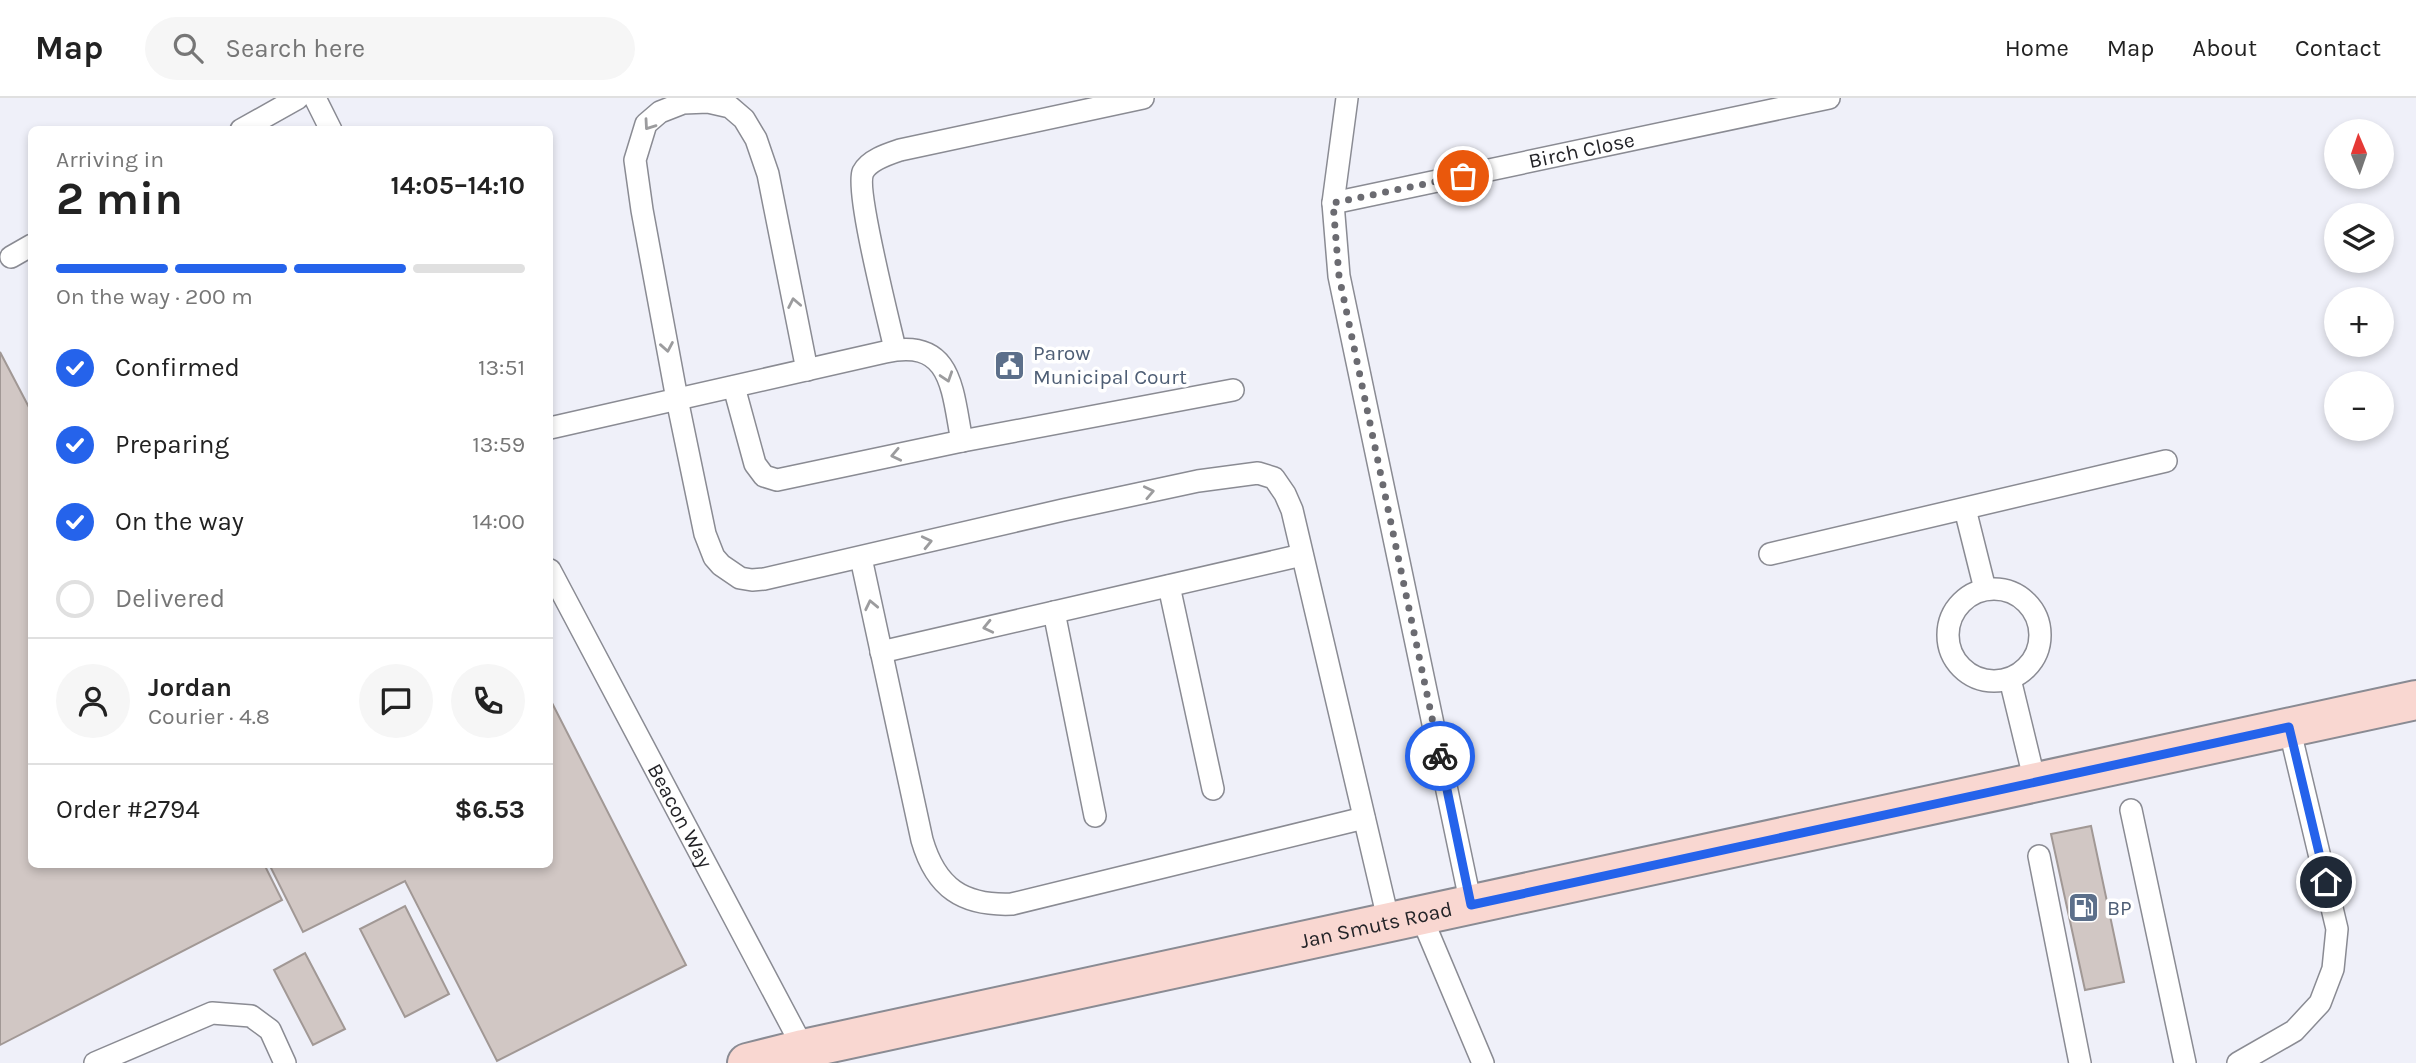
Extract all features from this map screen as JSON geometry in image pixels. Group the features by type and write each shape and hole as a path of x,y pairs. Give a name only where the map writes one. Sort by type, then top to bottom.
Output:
{"street":[{"name":"Jan Smuts Road","path":"747,1063 807,1056 1405,919 2416,700"}],"lane":[{"path":"248,126 298,98"},
{"path":"315,98 329,126"},
{"path":"895,349 862,200 863,173 870,164 900,150 1143,98"},
{"path":"1347,98 1333,203 1339,276 1471,905"},
{"name":"Birch Close","path":"1333,203 1829,98"},
{"path":"807,370 768,174 756,139 744,119 730,107 708,102 683,103 660,112 646,124 635,160 677,399 705,534 714,557 740,578 752,580 787,575 1198,481 1258,473 1274,478 1292,510 1364,818 1405,919 1483,1063"},
{"path":"11,257 28,247"},
{"path":"553,427 895,349 920,350 931,354 942,364 954,401 962,441"},
{"path":"734,387 755,464 764,476 777,480 962,441 1233,390"},
{"path":"1770,554 2166,461"},
{"path":"1965,509 1985,589"},
{"path":"881,652 1303,555"},
{"path":"861,558 929,863 950,888 973,900 988,905 1012,904 1364,818"},
{"name":"Beacon Way","path":"553,576 807,1056"},
{"path":"1169,586 1213,789"},
{"path":"1985,589 2005,590 2022,598 2035,613 2040,632 2037,652 2026,668 2010,678 1988,681 1967,674 1952,657 1947,636 1951,615 1965,598 1985,589"},
{"path":"1054,612 1095,816"},
{"path":"2010,678 2035,782"},
{"path":"2238,1063 2294,1031 2320,1003 2333,969 2337,929 2289,727"},
{"path":"2131,810 2185,1063"},
{"path":"2039,856 2080,1063"},
{"path":"95,1063 212,1013 251,1016 270,1030 285,1063"}],"building":[{"path":"0,352 28,405 28,868 266,868 282,900 0,1045"},
{"path":"553,705 686,965 497,1061 405,881 303,932 271,868 553,868"},
{"path":"2091,826 2124,982 2085,990 2051,834"},
{"path":"405,906 449,994 405,1017 360,929"},
{"path":"305,953 345,1029 313,1045 274,970"}],"way so far":[{"path":"1440,756 1339,276 1333,203 1463,176"}],"place":[{"name":"Parow Municipal Court","path":"1010,365"},
{"name":"BP","path":"2084,908"}],"route":[{"path":"1440,756 1471,905 2289,727 2326,882"}]}
